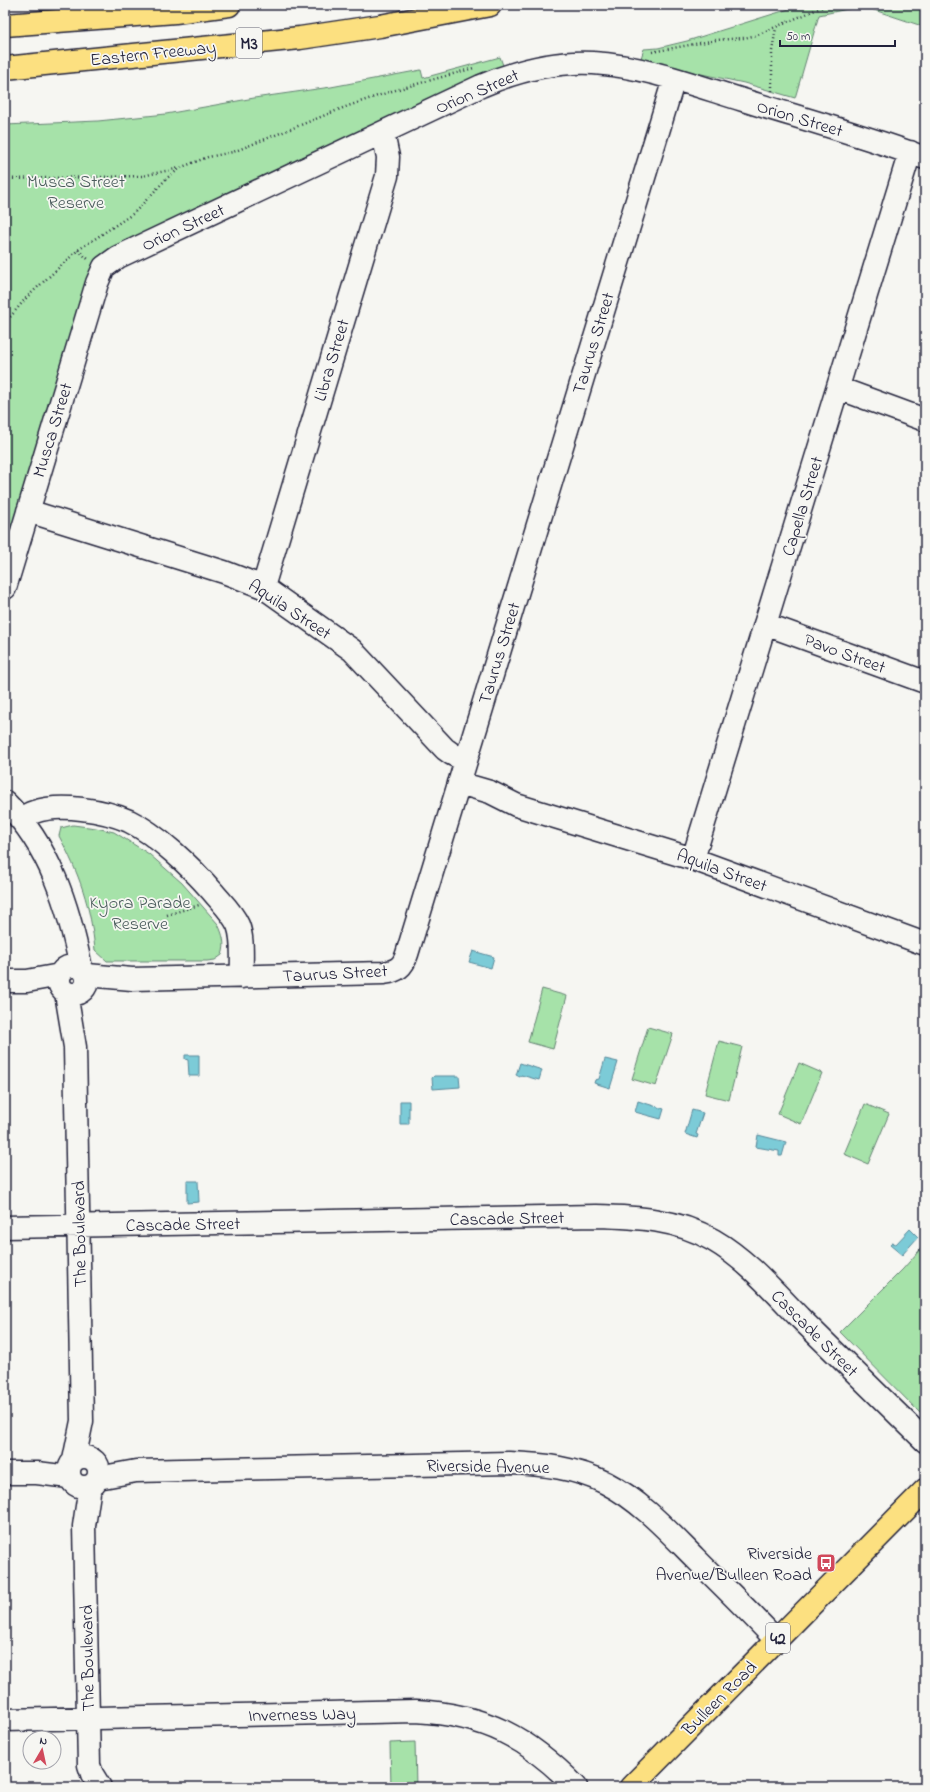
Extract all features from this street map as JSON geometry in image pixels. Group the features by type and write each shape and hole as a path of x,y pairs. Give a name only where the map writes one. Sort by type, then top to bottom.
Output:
{"main road":[{"name":"M3","path":"5,26 175,12 229,5"},
{"name":"Eastern Freeway","path":"5,68 300,38 380,26 490,5"},
{"name":"Bulleen Road","path":"631,1787 925,1490"}],"street":[{"name":"Orion Street","path":"100,273 104,267 118,257 501,77 546,66 568,63 593,63 638,70 674,79 771,108 918,155"},
{"name":"Taurus Street","path":"5,981 73,981 384,973 398,970 402,966 407,954 674,79"},
{"name":"Libra Street","path":"262,586 387,176 388,157 383,133"},
{"name":"Capella Street","path":"694,859 838,388 918,155"},
{"name":"Musca Street","path":"5,588 100,273"},
{"path":"838,388 925,420"},
{"name":"Aquila Street","path":"28,511 224,572 262,586 352,650 445,749 466,761"},
{"name":"Pavo Street","path":"765,624 925,682"},
{"name":"Aquila Street","path":"458,787 487,800 516,804 694,859 925,944"},
{"name":"The Boulevard","path":"5,802 20,819 44,853 59,890 64,907 73,981 89,1765 92,1774 100,1787"},
{"path":"20,819 34,812 49,809 89,810 109,814 129,822 150,835 191,868 231,914 238,925 240,933 242,977"},
{"name":"Cascade Street","path":"5,1227 596,1216 630,1216 668,1222 713,1240 754,1271 925,1441"},
{"name":"Riverside Avenue","path":"5,1473 509,1463 539,1464 561,1468 583,1474 606,1484 646,1510 776,1640"},
{"name":"Inverness Way","path":"5,1720 408,1711 440,1712 487,1723 509,1733 550,1761 576,1787"}],"path":[{"path":"771,108 772,51 776,28"},
{"path":"5,179 142,176 182,167"},
{"path":"167,915 203,904"}],"green space":[{"path":"802,5 925,5 925,27 862,6 819,15 795,98 744,83 640,61 644,49 658,48 687,41"},
{"name":"Musca Street Reserve","path":"500,57 504,68 119,248 5,558 5,125 98,121 166,114 254,98 331,87 421,70 423,78"},
{"name":"Kyora Parade Reserve","path":"73,825 114,832 149,854 182,883 218,924 224,947 222,955 215,960 207,961 107,961 95,950 90,919 83,891 59,836 61,828"},
{"path":"542,989 567,996 553,1049 528,1042"},
{"path":"648,1027 673,1034 656,1086 632,1079"},
{"path":"719,1041 742,1047 729,1100 705,1094"},
{"path":"799,1063 822,1073 801,1124 778,1114"},
{"path":"865,1104 889,1114 868,1164 844,1154"},
{"path":"925,1244 925,1418 840,1332 903,1269"},
{"path":"415,1742 416,1787 391,1787 390,1743"}],"water":[{"path":"473,951 494,957 491,968 469,962"},
{"path":"185,1055 199,1055 199,1076 189,1076 188,1060 185,1059"},
{"path":"605,1059 618,1062 610,1088 594,1083 595,1080 599,1079"},
{"path":"520,1063 542,1070 539,1080 516,1075"},
{"path":"434,1076 459,1076 460,1087 433,1089 432,1078"},
{"path":"400,1101 409,1101 409,1124 400,1124"},
{"path":"638,1101 664,1109 661,1119 635,1112"},
{"path":"692,1110 703,1113 696,1134 698,1135 697,1138 685,1134"},
{"path":"758,1135 786,1142 782,1156 779,1156 779,1151 756,1147"},
{"path":"187,1181 198,1181 199,1202 187,1203"},
{"path":"910,1229 918,1237 902,1255 890,1245 892,1243 896,1244"}],"place":[{"name":"Riverside Avenue/Bulleen Road","path":"826,1563"}]}
